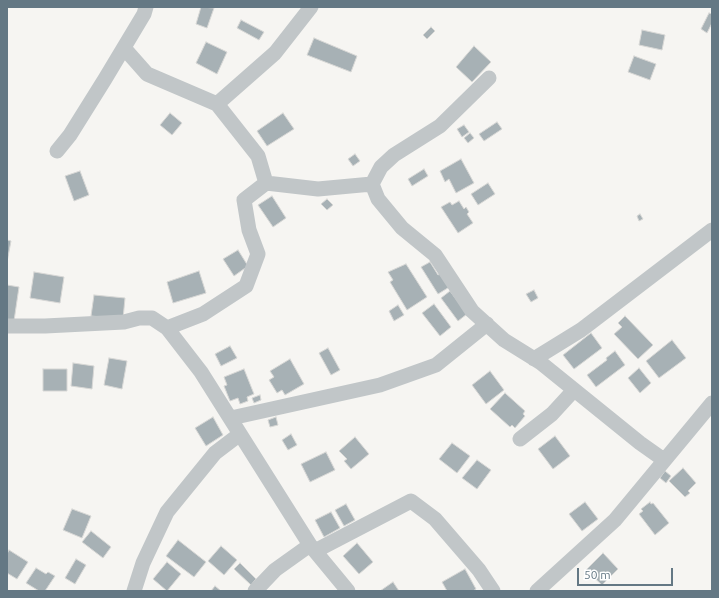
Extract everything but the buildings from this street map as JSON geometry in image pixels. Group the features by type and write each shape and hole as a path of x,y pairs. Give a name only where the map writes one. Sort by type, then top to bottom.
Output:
{"street":[{"path":"57,151 70,135 124,48 144,14 146,7"},
{"path":"217,104 275,53 311,7"},
{"path":"124,48 147,74 217,104 258,156 266,183"},
{"path":"489,78 440,126 394,155 381,167 372,184 378,199 402,228 435,256 472,311 504,340 534,359 640,443 664,460"},
{"path":"167,328 203,314 246,286 258,254 250,230 244,200 266,183 318,189 372,184"},
{"path":"534,359 581,330 712,230"},
{"path":"7,326 108,323 152,318 167,328 201,372 312,548 348,591"},
{"path":"231,418 380,385 436,365 487,324"},
{"path":"520,440 552,414 574,390"},
{"path":"537,591 615,520 664,460 692,430 712,403"},
{"path":"134,591 143,563 167,512 215,453 240,434"},
{"path":"255,591 275,570 312,548 410,501 435,519 479,570 493,591"}]}
